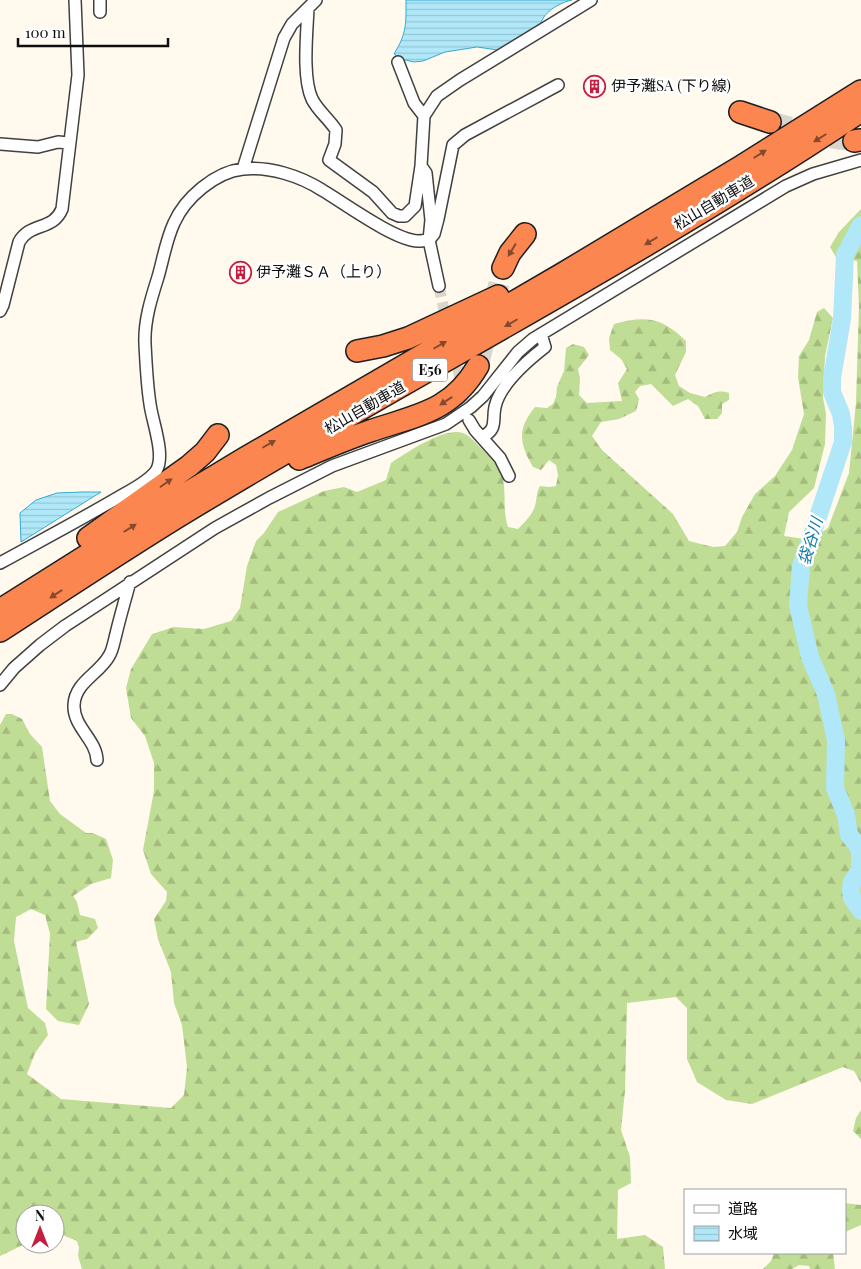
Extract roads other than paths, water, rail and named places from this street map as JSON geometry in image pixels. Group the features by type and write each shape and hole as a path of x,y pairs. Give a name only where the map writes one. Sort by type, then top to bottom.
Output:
{"highway":[{"name":"松山自動車道","path":"0,610 236,463 562,274 740,167 861,90"},
{"path":"740,112 770,122"},
{"name":"松山自動車道","path":"0,631 166,524 732,193 861,112"},
{"path":"357,351 383,346 408,338 469,311 552,270 700,187 740,167"},
{"path":"503,268 510,252 525,234"},
{"path":"85,575 124,556 242,486 283,466 371,430 408,420 428,412 458,393 469,381 478,366"},
{"path":"0,604 189,466 205,452 218,435"}],"street":[{"path":"0,311 4,305 3,292 18,242 23,234 52,222 58,217 62,209 78,75 75,0"},
{"path":"100,0 100,12"},
{"path":"312,4 307,54 308,87 313,100 336,130 335,144 329,160 362,186 373,192 392,213 405,216 415,206 421,166 424,116 437,96 591,0"},
{"path":"243,169 284,38 292,24 312,4"},
{"path":"398,62 414,103 424,116"},
{"path":"0,563 109,503 147,479 156,470 160,461 159,446 150,404 145,342 146,319 165,248 174,223 183,208 195,194 211,182 228,173 243,169 285,173 322,189 376,223 409,240 420,242 429,240 434,234 438,219 453,145 465,135 558,85"},
{"path":"0,144 38,147 58,142 69,143"},
{"path":"0,685 14,668 65,626 215,528 332,466 446,424 483,396 518,352 541,334 786,186 812,174 859,147"},
{"path":"421,166 426,173 431,220 429,240 439,286"},
{"path":"482,437 490,433 495,406 508,383 519,368 545,348 541,334"},
{"path":"469,420 475,430 500,458 509,476"},
{"path":"97,760 95,748 78,720 74,708 75,699 80,688 88,678 101,668 110,655 130,582"}],"water":[{"path":"406,0 572,0 552,9 544,17 540,27 498,50 477,47 445,52 423,61 414,62 401,59 394,54 405,28"},
{"path":"101,492 21,542 20,513 36,500 57,493"}],"waterway":[{"name":"袋谷川","path":"861,225 845,255 842,319 832,378 832,392 841,414 843,442 801,566 798,605 810,657 826,694 836,740 835,788 846,815 849,835 858,846 860,853 860,870 852,882 851,890 852,898 861,911"}],"tunnel":[{"path":"770,122 833,138 854,141"},
{"path":"478,366 503,268"},
{"path":"439,286 447,324"},
{"path":"454,351 469,419"}],"place":[{"name":"伊予灘SA (下り線)","path":"595,86"},
{"name":"伊予灘ＳＡ（上り）","path":"240,272"}]}
